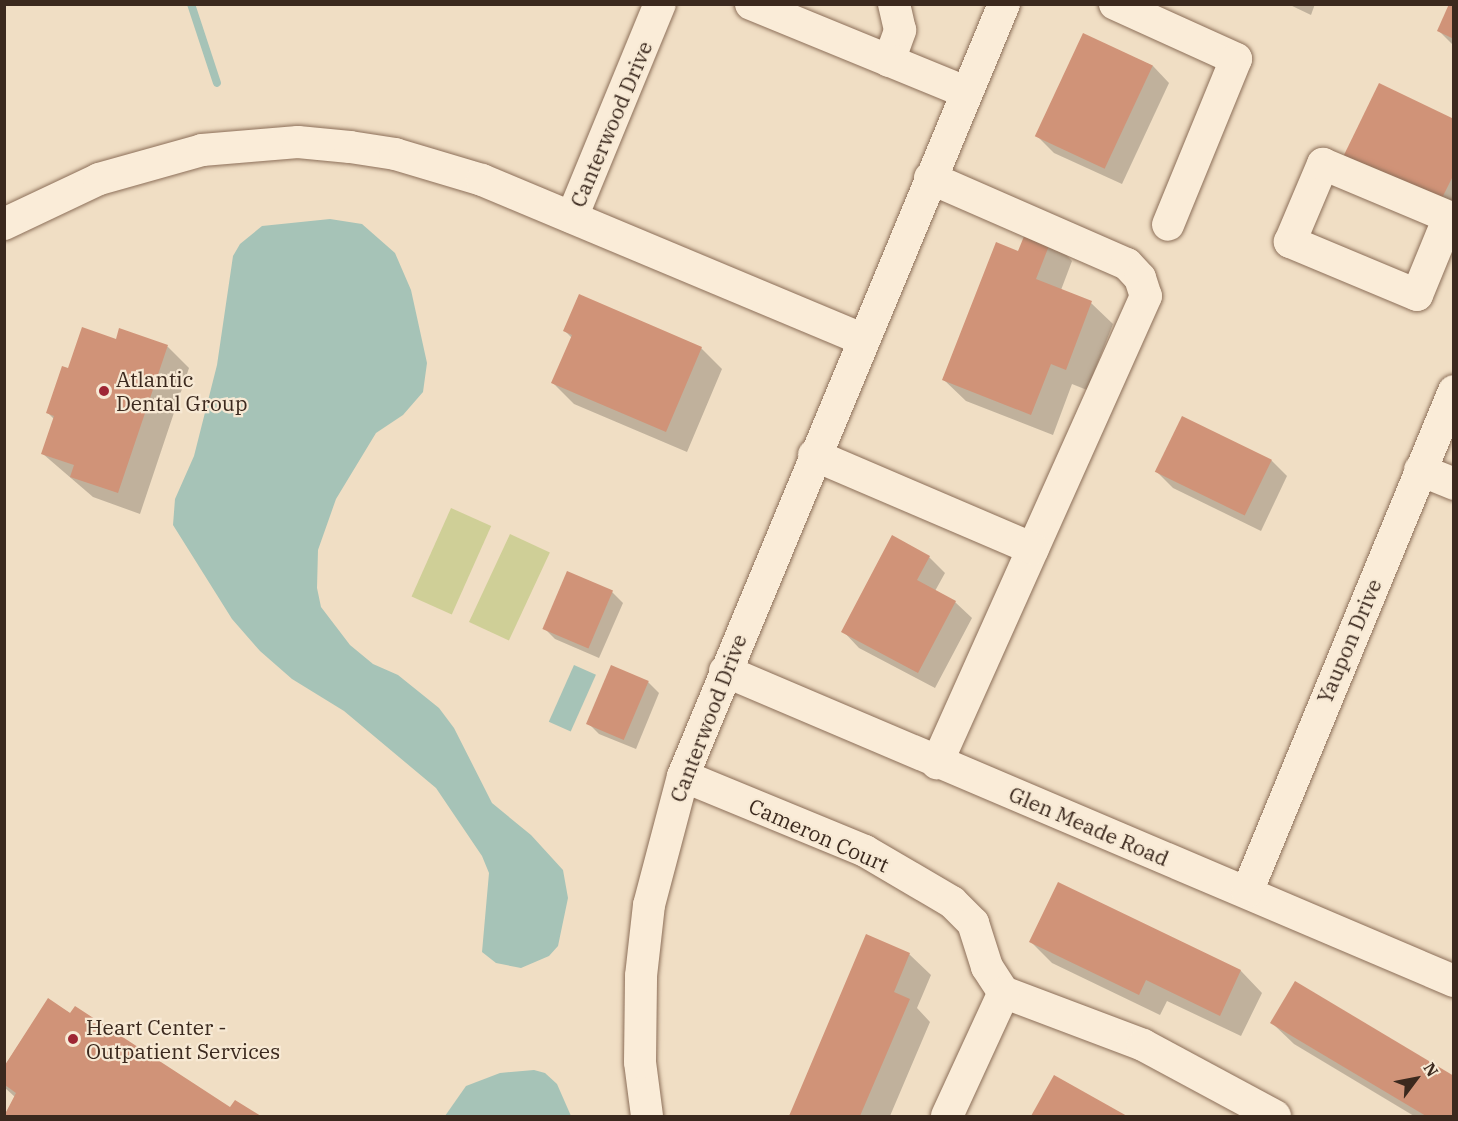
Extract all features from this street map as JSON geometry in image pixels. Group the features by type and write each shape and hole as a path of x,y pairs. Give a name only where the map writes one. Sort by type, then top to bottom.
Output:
{"street":[{"name":"Canterwood Drive","path":"660,4 572,217 862,339"},
{"path":"750,4 966,92"},
{"path":"889,61 900,30 894,4"},
{"name":"Canterwood Drive","path":"646,1116 640,1062 641,976 649,905 683,776 862,339 1004,4"},
{"path":"1115,4 1236,59 1168,225"},
{"path":"4,224 53,199 142,165 202,150 298,142 395,154 441,166 572,217"},
{"path":"1323,164 1451,218 1417,295 1290,242 1323,164"},
{"path":"930,178 1126,264 1140,278 1146,296 937,763"},
{"name":"Yaupon Drive","path":"1247,892 1454,391"},
{"path":"814,455 1033,549"},
{"path":"1420,470 1454,484"},
{"name":"Glen Meade Road","path":"725,671 1454,981"},
{"name":"Cameron Court","path":"683,776 865,851 952,902 973,923 987,967 1004,993"},
{"path":"947,1116 1004,993 1143,1045 1275,1116"}],"green space":[{"path":"451,508 491,526 452,615 412,597"},
{"path":"510,534 550,553 509,641 469,622"}],"shaded area":[{"path":"330,219 362,224 395,253 411,290 427,363 423,392 403,415 376,433 336,499 318,550 317,588 321,607 350,645 373,664 398,675 439,708 454,728 492,803 531,835 563,870 568,898 558,946 549,956 521,968 496,963 482,952 489,873 482,856 436,788 344,711 292,679 260,651 232,619 173,525 175,499 194,456 217,365 233,256 240,244 262,226"},
{"path":"574,665 596,675 571,731 549,722"},
{"path":"534,1070 545,1073 557,1084 571,1116 445,1116 466,1086 500,1073"}],"building":[{"path":"1449,4 1454,4 1454,39 1437,31"},
{"path":"1083,33 1153,66 1105,169 1035,136"},
{"path":"1379,83 1454,119 1454,174 1439,204 1343,157"},
{"path":"1027,229 1052,238 1036,279 1092,301 1066,370 1051,364 1031,415 942,380 996,242 1018,251"},
{"path":"579,294 702,347 666,432 551,383 572,335 563,331"},
{"name":"Atlantic Dental Group","path":"82,327 116,339 119,328 168,345 118,493 70,477 74,465 41,454 54,416 46,413 62,366 68,368"},
{"path":"1182,416 1272,460 1245,516 1155,472"},
{"path":"892,535 930,556 917,580 956,601 918,673 841,632"},
{"path":"567,571 613,591 588,649 542,629"},
{"path":"611,665 649,681 624,740 586,724"},
{"path":"1058,882 1241,970 1220,1016 1146,980 1139,995 1029,942"},
{"path":"866,934 910,953 894,992 910,999 860,1116 789,1116"},
{"path":"1295,981 1454,1076 1454,1116 1426,1116 1270,1023"},
{"name":"Heart Center - Outpatient Services","path":"48,998 70,1013 75,1006 230,1107 235,1100 261,1116 4,1116 16,1093 5,1085 5,1065"},
{"path":"1054,1075 1127,1116 1031,1116"}],"waterway":[{"path":"191,4 217,83"}],"place":[{"name":"Atlantic Dental Group","path":"104,391"},
{"name":"Heart Center - Outpatient Services","path":"73,1039"}]}
